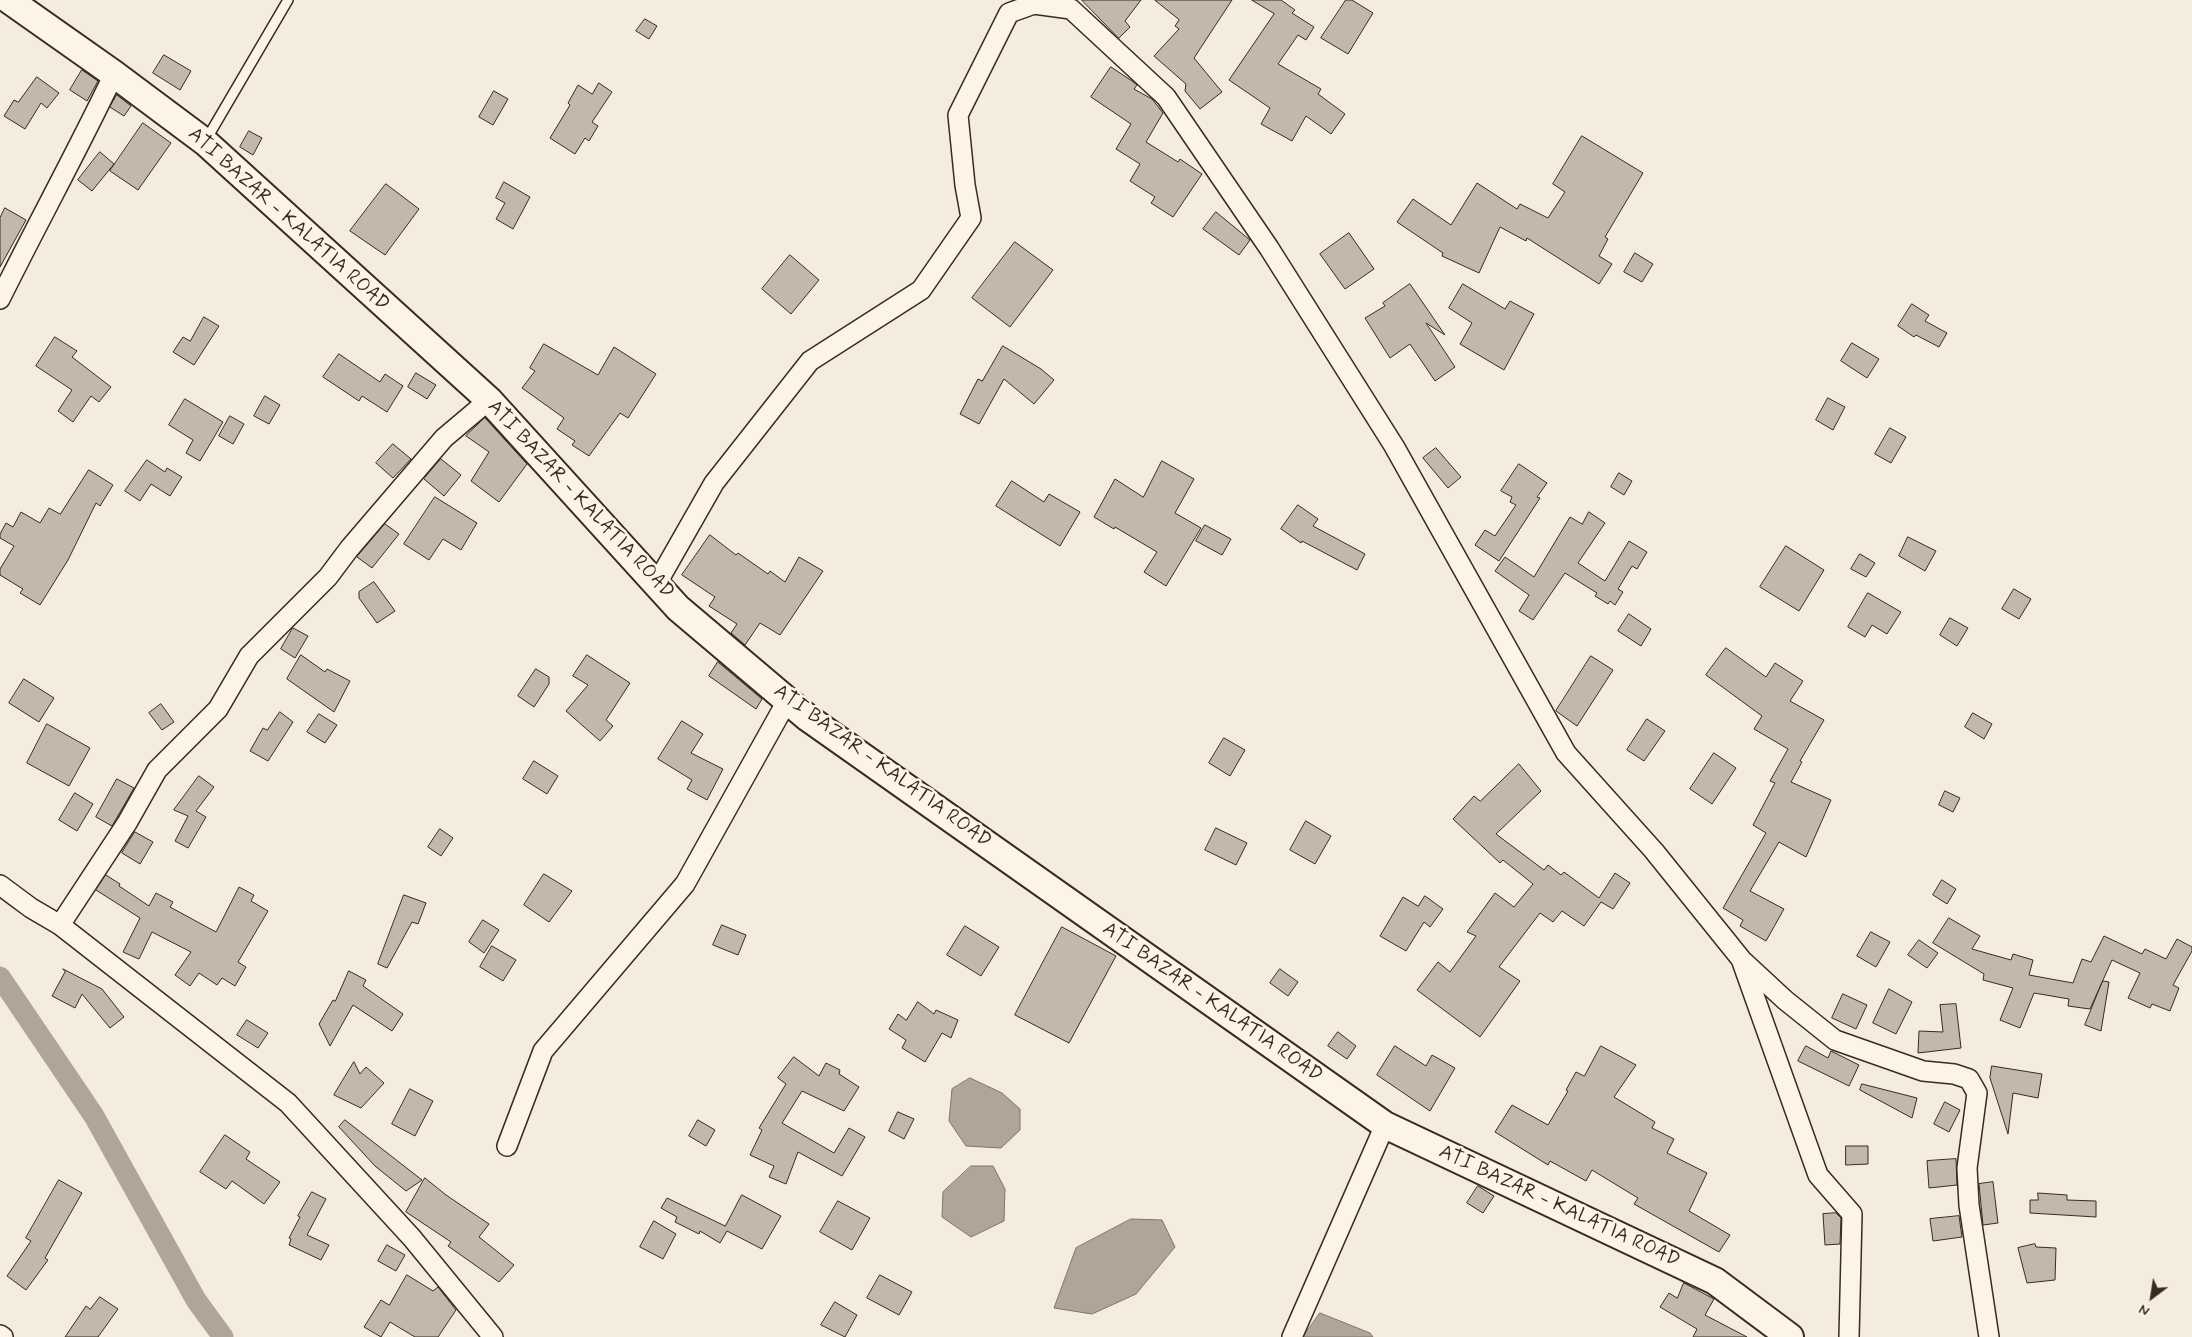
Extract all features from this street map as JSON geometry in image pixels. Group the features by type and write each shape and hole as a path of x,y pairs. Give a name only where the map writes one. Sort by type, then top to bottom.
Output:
{"main road":[{"name":"ATI BAZAR - KALATIA ROAD","path":"9,0 114,74 205,142 489,400 678,608 808,718 1385,1125 1716,1281 1790,1337"}],"street":[{"path":"657,584 714,483 810,361 921,290 971,218 965,185 958,115 1009,14 1034,4 1071,9 1166,97 1268,248 1394,446 1566,753 1654,851 1741,959 1785,1000 1835,1040 1923,1071 1954,1074 1970,1078 1977,1093 1967,1168 1968,1205 1988,1337"},
{"path":"0,300 32,234 85,136 114,74"},
{"path":"60,925 127,824 157,770 218,709 249,656 328,577 349,549 444,438 489,400"},
{"path":"507,1146 543,1051 684,884 787,700"},
{"path":"0,885 31,908 60,925 288,1103 412,1238 493,1337"},
{"path":"1741,959 1818,1175 1852,1214 1849,1337"},
{"path":"1292,1337 1385,1125"}],"lane":[{"path":"205,142 288,0"}],"shaded area":[{"path":"970,1078 1002,1093 1020,1109 1020,1130 1001,1148 966,1146 949,1121 952,1089"},
{"path":"971,1166 993,1166 1005,1189 1004,1221 971,1237 942,1217 943,1192"},
{"path":"1131,1219 1162,1220 1175,1247 1136,1294 1092,1314 1054,1308 1076,1248"},
{"path":"1320,1313 1370,1333 1373,1337 1303,1337"}],"building":[{"path":"1082,0 1141,0 1125,21 1130,27 1119,38"},
{"path":"1155,0 1232,0 1194,58 1222,92 1200,109 1185,91 1186,84 1154,56 1179,29 1175,26 1179,20"},
{"path":"1252,0 1281,0 1295,10 1292,13 1314,27 1306,40 1298,35 1278,64 1321,89 1318,94 1345,114 1331,134 1306,116 1292,141 1261,124 1270,108 1229,80 1274,14"},
{"path":"1346,0 1352,0 1373,13 1348,54 1321,38"},
{"path":"645,19 657,26 649,39 636,31"},
{"path":"164,55 191,71 180,90 153,73"},
{"path":"1111,67 1137,85 1134,89 1152,99 1163,113 1146,142 1178,162 1180,159 1202,174 1173,217 1151,203 1155,197 1130,181 1140,164 1116,149 1131,124 1091,97"},
{"path":"82,70 98,81 87,101 70,90"},
{"path":"37,77 59,93 47,108 41,103 25,129 4,116 14,100 18,102"},
{"path":"599,83 612,92 592,122 598,126 589,141 585,138 575,154 550,138 570,105 568,103 578,85 592,94"},
{"path":"494,91 508,99 493,125 479,117"},
{"path":"117,95 131,106 124,116 110,107"},
{"path":"143,123 171,143 138,190 110,171"},
{"path":"249,131 262,138 253,155 240,147"},
{"path":"1582,136 1643,173 1605,237 1608,239 1599,256 1612,264 1599,284 1527,238 1526,241 1500,227 1479,273 1442,256 1443,253 1397,222 1413,199 1451,225 1477,183 1517,209 1520,204 1548,218 1565,192 1553,184"},
{"path":"100,152 114,164 92,191 78,180"},
{"path":"504,182 530,197 513,229 496,219 505,203 496,198"},
{"path":"386,184 419,209 385,255 350,231"},
{"path":"5,208 26,220 0,267 0,218"},
{"path":"1216,212 1250,240 1239,255 1203,229"},
{"path":"1349,233 1374,269 1345,289 1320,254"},
{"path":"1015,242 1053,270 1010,327 972,298"},
{"path":"1635,253 1653,264 1642,282 1624,272"},
{"path":"790,255 819,280 791,314 762,289"},
{"path":"1410,284 1445,335 1426,323 1455,367 1435,381 1410,344 1390,358 1365,318 1385,306 1383,303"},
{"path":"1463,284 1505,309 1510,301 1534,314 1504,370 1460,344 1472,323 1449,308"},
{"path":"1912,304 1929,315 1925,321 1947,333 1939,347 1916,335 1914,337 1898,326"},
{"path":"204,317 219,326 194,365 173,352 183,337 190,341"},
{"path":"55,337 77,351 72,357 111,387 99,402 91,396 73,422 58,411 72,390 36,366"},
{"path":"1852,343 1879,359 1867,378 1841,361"},
{"path":"544,344 598,375 614,347 656,374 628,418 620,413 589,456 572,445 575,441 557,429 564,418 522,388 535,371 530,368"},
{"path":"1003,346 1041,369 1054,380 1034,404 1004,379 979,424 960,414 978,379 982,381"},
{"path":"339,354 380,382 385,374 403,386 387,412 362,396 359,401 323,377"},
{"path":"416,373 436,385 427,399 408,387"},
{"path":"265,396 280,405 269,424 254,416"},
{"path":"1828,398 1845,407 1833,430 1816,420"},
{"path":"185,399 223,422 200,461 186,453 193,440 169,425"},
{"path":"230,416 244,424 233,444 219,436"},
{"path":"485,418 527,464 499,502 471,481 489,452 466,436"},
{"path":"1890,428 1906,437 1891,463 1875,454"},
{"path":"393,444 411,459 393,478 376,463"},
{"path":"1436,448 1461,477 1448,488 1423,458"},
{"path":"441,459 461,475 444,496 424,479"},
{"path":"147,460 165,472 167,468 182,477 170,496 151,484 140,501 125,491"},
{"path":"1162,461 1194,479 1175,513 1201,528 1166,586 1144,572 1157,552 1094,517 1115,479 1143,497"},
{"path":"1519,464 1547,483 1537,497 1540,498 1499,561 1475,545 1485,530 1495,536 1516,505 1510,502 1512,497 1501,491"},
{"path":"89,470 113,485 100,506 96,503 68,560 40,605 20,593 23,589 0,575 0,569 14,546 0,538 0,534 6,523 13,527 21,512 40,523 49,508 60,514"},
{"path":"1619,473 1632,481 1624,495 1611,487"},
{"path":"1012,481 1044,502 1049,494 1080,512 1060,546 996,506"},
{"path":"435,497 477,523 461,550 443,539 429,560 404,544"},
{"path":"1298,505 1318,519 1313,526 1365,554 1357,570 1302,541 1301,543 1281,529"},
{"path":"1589,512 1605,523 1578,563 1605,581 1629,541 1647,552 1637,569 1632,566 1618,589 1623,592 1615,605 1610,601 1608,604 1595,596 1597,593 1565,573 1533,620 1519,611 1529,595 1495,571 1505,557 1534,577 1570,517 1582,524"},
{"path":"385,524 399,534 372,568 357,557"},
{"path":"1205,525 1231,539 1222,555 1196,541"},
{"path":"710,535 736,555 738,553 768,574 770,571 785,582 799,557 823,571 780,635 760,623 745,645 731,633 737,624 709,606 715,597 682,575"},
{"path":"1908,537 1936,551 1925,571 1899,556"},
{"path":"1786,546 1824,570 1799,611 1760,587"},
{"path":"1860,554 1875,563 1866,577 1851,569"},
{"path":"374,582 395,611 377,623 359,598 359,592"},
{"path":"2014,589 2031,599 2019,619 2002,609"},
{"path":"1868,593 1901,612 1887,634 1872,625 1865,637 1848,627"},
{"path":"1629,614 1651,629 1641,646 1618,631"},
{"path":"1950,618 1968,628 1957,646 1940,635"},
{"path":"293,628 308,636 295,658 281,649"},
{"path":"1726,648 1766,677 1775,663 1803,681 1790,701 1824,720 1800,761 1802,762 1791,782 1831,800 1806,857 1779,842 1750,891 1784,909 1766,941 1740,926 1743,920 1723,908 1766,833 1753,825 1775,783 1770,781 1788,749 1754,729 1762,716 1706,675"},
{"path":"301,655 325,672 327,669 350,681 334,712 287,679"},
{"path":"587,655 630,683 606,720 613,726 600,741 566,711 588,685 573,676"},
{"path":"1591,656 1613,670 1577,726 1556,711"},
{"path":"718,662 762,699 756,709 709,676"},
{"path":"536,669 549,677 549,684 534,707 518,696"},
{"path":"24,679 54,698 39,722 9,703"},
{"path":"161,704 174,722 162,730 149,713"},
{"path":"280,712 293,722 268,761 250,751 263,728 267,730"},
{"path":"1973,713 1992,724 1984,739 1965,727"},
{"path":"319,714 337,725 325,743 307,732"},
{"path":"1647,719 1665,731 1644,761 1627,750"},
{"path":"682,721 703,734 691,753 723,769 707,800 687,789 692,780 658,759"},
{"path":"47,724 90,748 69,786 27,763"},
{"path":"1224,738 1245,750 1230,776 1209,763"},
{"path":"1714,753 1736,768 1712,804 1690,789"},
{"path":"534,761 558,776 547,794 523,779"},
{"path":"1519,764 1541,791 1496,834 1544,870 1548,865 1561,875 1564,872 1599,898 1615,873 1630,883 1613,909 1601,902 1584,926 1562,911 1553,922 1540,913 1499,967 1520,981 1480,1037 1417,990 1438,962 1450,972 1476,936 1467,932 1495,893 1514,907 1533,884 1503,860 1500,863 1453,819 1474,796 1480,801"},
{"path":"199,776 214,787 196,811 206,817 188,848 175,841 188,816 174,810"},
{"path":"117,779 134,788 112,826 96,817"},
{"path":"1945,791 1960,798 1953,812 1939,805"},
{"path":"75,793 93,804 77,831 59,820"},
{"path":"1306,821 1331,836 1315,864 1290,850"},
{"path":"1216,828 1247,843 1236,865 1205,850"},
{"path":"440,829 453,838 441,856 428,847"},
{"path":"135,832 153,842 140,864 122,853"},
{"path":"544,874 572,891 549,922 524,905"},
{"path":"106,875 149,906 156,893 173,902 170,907 216,932 239,887 254,895 251,901 268,911 238,962 246,967 235,986 222,978 217,985 199,973 190,986 175,975 191,952 152,932 139,959 123,952 140,918 96,890"},
{"path":"1942,880 1956,889 1947,904 1933,895"},
{"path":"404,895 426,903 418,924 412,922 387,968 378,964"},
{"path":"1425,896 1443,909 1430,927 1424,922 1406,951 1380,936 1403,897 1418,906"},
{"path":"1949,918 1980,936 1972,949 2011,960 2013,954 2033,960 2029,975 2073,983 2082,959 2091,962 2104,936 2142,954 2145,949 2166,959 2177,939 2192,947 2192,951 2173,985 2179,988 2170,1011 2152,1004 2150,1008 2128,998 2140,973 2112,960 2090,1009 2068,1006 2069,999 2034,993 2020,1028 2000,1020 2013,988 1983,980 1984,974 1933,943"},
{"path":"483,920 499,930 484,953 469,942"},
{"path":"722,925 746,935 738,955 713,945"},
{"path":"965,926 999,947 981,976 947,955"},
{"path":"1062,927 1116,956 1069,1043 1015,1015"},
{"path":"1871,932 1890,942 1876,967 1857,956"},
{"path":"1919,940 1938,953 1927,968 1908,955"},
{"path":"492,946 516,960 503,981 480,967"},
{"path":"63,969 102,989 124,1017 110,1028 82,994 75,1008 52,996 65,972"},
{"path":"1280,969 1298,982 1288,996 1270,983"},
{"path":"349,971 366,980 363,986 403,1014 392,1031 353,1005 330,1046 319,1024 333,1000 335,1001"},
{"path":"2103,981 2109,982 2101,1031 2085,1025"},
{"path":"1889,989 1912,1002 1896,1034 1873,1023"},
{"path":"1843,994 1867,1005 1856,1029 1832,1018"},
{"path":"918,1002 934,1014 936,1010 958,1020 951,1038 942,1033 925,1062 902,1048 906,1040 889,1029 898,1014 906,1020"},
{"path":"1956,1004 1961,1048 1918,1053 1919,1031 1943,1032 1940,1005"},
{"path":"247,1020 268,1033 258,1048 237,1035"},
{"path":"1338,1032 1356,1046 1347,1059 1328,1046"},
{"path":"1395,1046 1426,1066 1432,1055 1455,1068 1430,1111 1377,1075"},
{"path":"1601,1046 1636,1065 1614,1097 1655,1122 1652,1128 1674,1139 1667,1153 1707,1173 1689,1211 1730,1235 1719,1252 1634,1204 1638,1198 1592,1170 1586,1181 1550,1161 1548,1165 1495,1132 1512,1105 1548,1125 1568,1091 1566,1090 1576,1072 1584,1076"},
{"path":"1806,1046 1828,1058 1831,1051 1859,1065 1849,1086 1798,1061"},
{"path":"794,1057 819,1076 826,1063 840,1070 839,1074 859,1087 844,1111 802,1091 782,1123 834,1153 849,1128 865,1137 842,1176 798,1152 786,1184 769,1177 774,1166 750,1155 762,1130 759,1128 786,1084 778,1078"},
{"path":"354,1062 360,1074 366,1067 384,1083 361,1108 334,1095"},
{"path":"1992,1066 2042,1074 2038,1098 2013,1093 2008,1134 1990,1078"},
{"path":"1862,1084 1917,1098 1912,1118 1860,1090"},
{"path":"410,1089 433,1101 415,1136 392,1124"},
{"path":"1945,1102 1960,1110 1949,1132 1934,1124"},
{"path":"898,1112 914,1119 904,1139 889,1131"},
{"path":"345,1120 422,1180 406,1191 375,1166 339,1127"},
{"path":"698,1120 715,1130 706,1146 689,1136"},
{"path":"225,1135 250,1152 246,1159 280,1182 264,1204 232,1181 226,1189 200,1172"},
{"path":"1846,1146 1868,1146 1868,1164 1846,1165"},
{"path":"1956,1159 1957,1185 1929,1188 1927,1161"},
{"path":"425,1178 446,1195 489,1224 479,1237 514,1265 499,1282 448,1246 451,1242 406,1212"},
{"path":"59,1180 82,1193 45,1258 48,1260 26,1290 7,1276 31,1241 26,1238"},
{"path":"1993,1182 1998,1223 1983,1225 1979,1184"},
{"path":"1478,1186 1494,1196 1483,1213 1467,1203"},
{"path":"312,1192 326,1199 307,1235 329,1245 321,1260 289,1245 291,1239 289,1238 300,1217 298,1216"},
{"path":"2038,1193 2067,1195 2067,1200 2096,1201 2096,1217 2030,1213 2030,1200 2038,1200"},
{"path":"742,1195 781,1216 762,1249 727,1231 720,1243 700,1231 699,1234 675,1222 677,1217 661,1208 667,1198 725,1226"},
{"path":"838,1201 870,1218 852,1250 820,1232"},
{"path":"1836,1213 1841,1218 1840,1244 1825,1245 1823,1214"},
{"path":"1959,1216 1962,1237 1933,1241 1930,1219"},
{"path":"654,1221 676,1234 663,1259 640,1247"},
{"path":"2035,1244 2036,1247 2056,1248 2055,1280 2027,1283 2018,1248"},
{"path":"387,1245 405,1255 396,1271 378,1261"},
{"path":"407,1275 433,1291 438,1287 456,1310 438,1337 415,1337 390,1322 381,1337 364,1327 381,1300 389,1305"},
{"path":"880,1275 912,1292 899,1315 867,1298"},
{"path":"1684,1283 1714,1299 1705,1315 1747,1337 1693,1337 1697,1329 1660,1307 1669,1293 1677,1298"},
{"path":"100,1297 118,1309 98,1337 65,1337 86,1306 90,1309"},
{"path":"835,1302 857,1315 845,1337 821,1325"}],"waterway":[{"path":"0,977 94,1116 196,1300 223,1337"}]}
